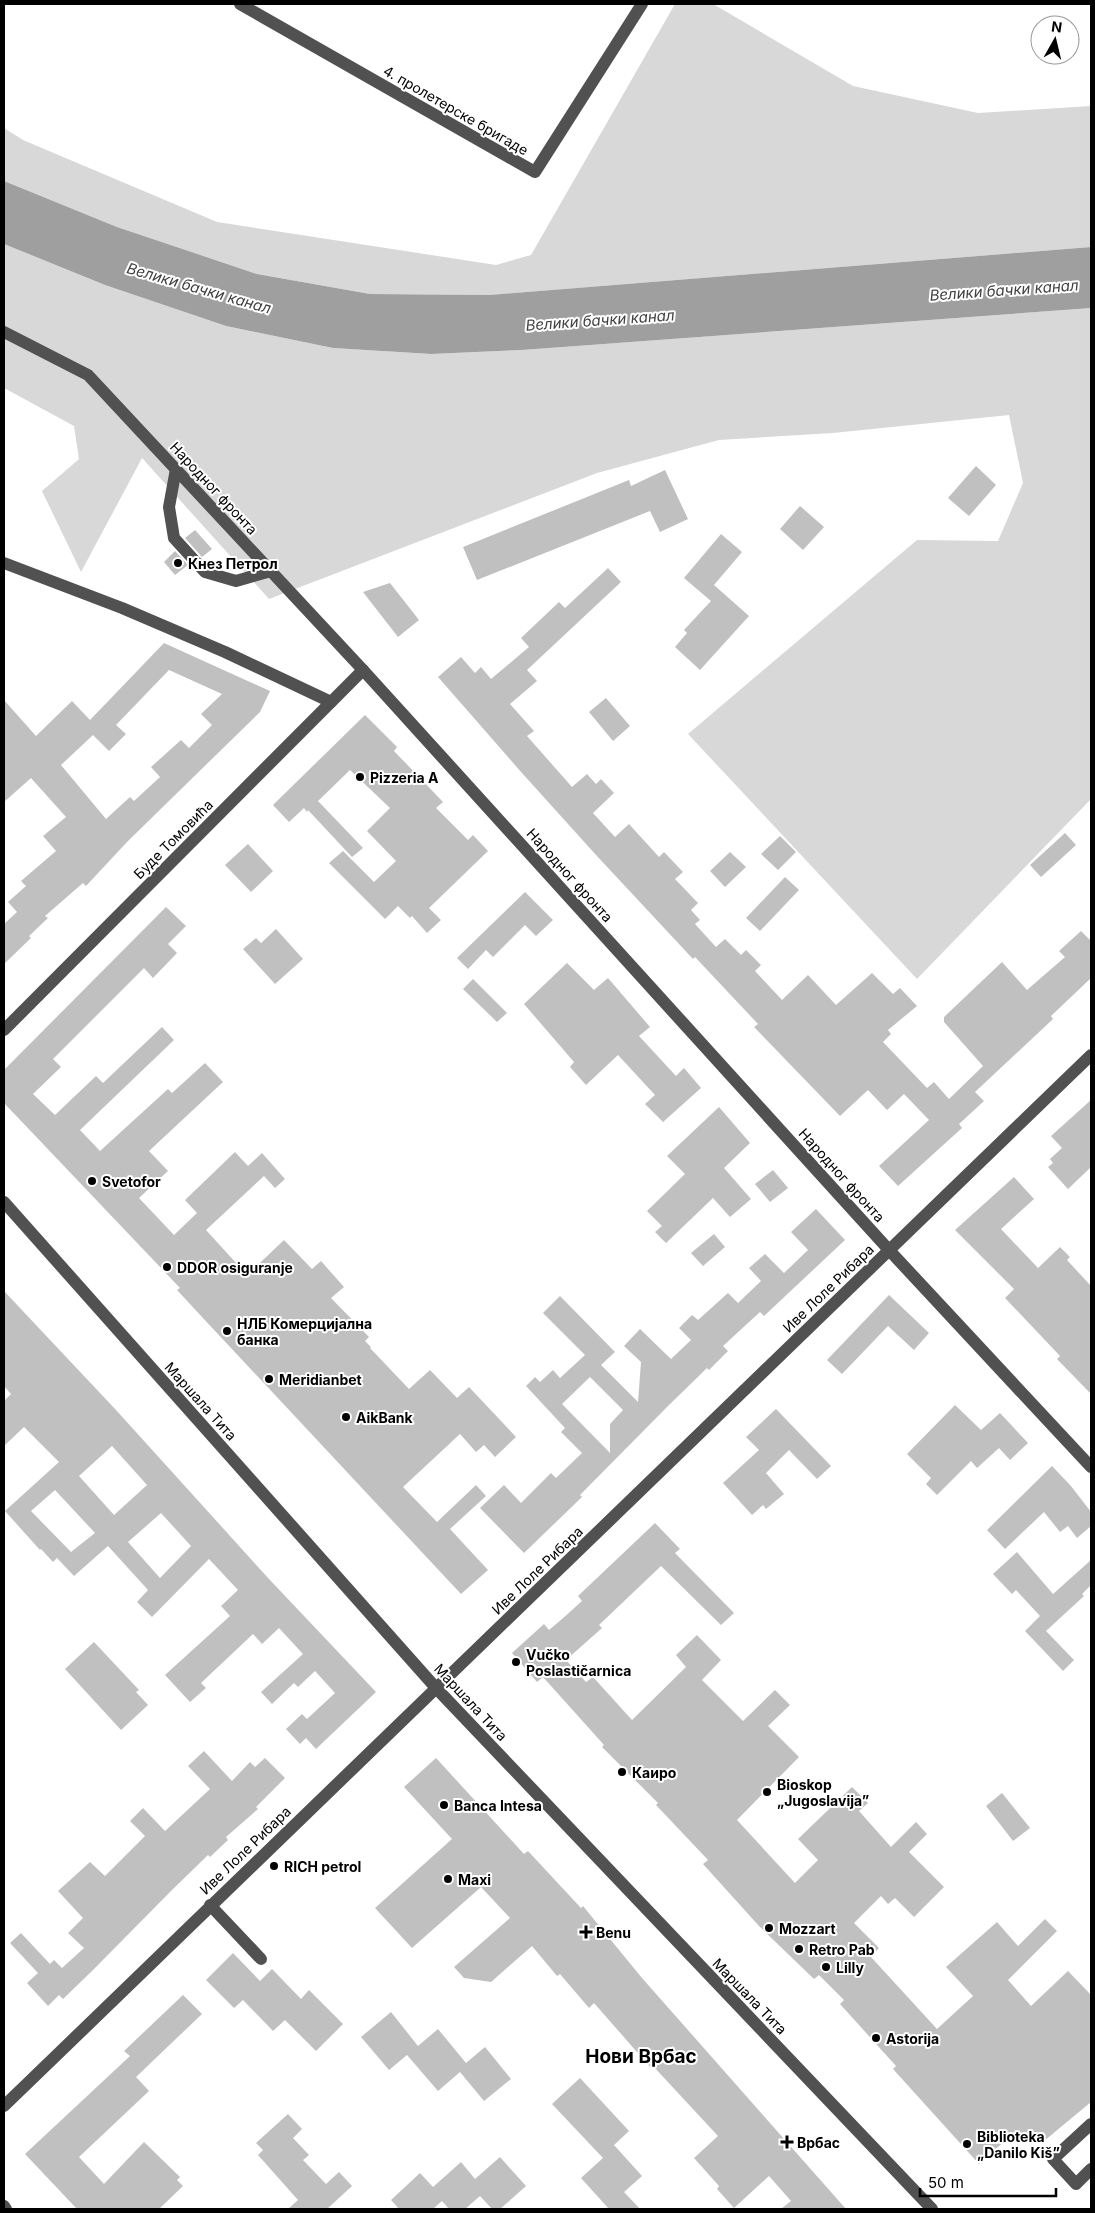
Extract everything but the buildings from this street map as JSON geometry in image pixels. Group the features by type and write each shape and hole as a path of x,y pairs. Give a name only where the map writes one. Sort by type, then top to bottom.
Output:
{"street":[{"name":"4. пролетерске бригаде","path":"240,4 535,172 642,4"},
{"name":"Народног фронта","path":"4,332 88,375 363,670 889,1250 1091,1467"},
{"path":"176,469 169,507 174,538 205,572 236,581 271,571"},
{"path":"4,563 122,608 225,652 331,702"},
{"name":"Буде Томовића","path":"4,1030 363,670"},
{"name":"Иве Лоле Рибара","path":"4,2106 1091,1055"},
{"name":"Маршала Тита","path":"4,1202 436,1688 932,2209"},
{"path":"210,1905 261,1959"},
{"path":"1091,2124 1053,2159 1076,2184 1091,2169"}],"shaded area":[{"path":"675,4 713,4 853,86 978,113 1091,106 1091,247 489,295 370,294 257,274 117,227 4,181 4,128 23,140 217,222 496,265 531,255"},
{"path":"4,244 105,285 226,326 333,348 431,354 522,350 1091,308 1091,799 917,979 688,734 917,540 998,541 1023,483 1009,415 833,433 719,440 597,473 269,599 142,458 81,572 42,491 79,459 74,426 4,388"}],"water":[{"name":"Велики бачки канал","path":"4,181 117,227 257,274 370,294 489,295 1091,247 1091,308 522,350 431,354 333,348 226,326 105,285 4,244"}],"place":[{"name":"Кнез Петрол","path":"178,563"},
{"name":"Pizzeria A","path":"360,777"},
{"name":"Svetofor","path":"92,1181"},
{"name":"DDOR osiguranje","path":"167,1267"},
{"name":"НЛБ Комерцијална банка","path":"227,1331"},
{"name":"Meridianbet","path":"269,1379"},
{"name":"AikBank","path":"346,1417"},
{"name":"Vučko Poslastičarnica","path":"516,1662"},
{"name":"Каиро","path":"622,1772"},
{"name":"Bioskop „Jugoslavija”","path":"767,1792"},
{"name":"Banca Intesa","path":"444,1805"},
{"name":"RICH petrol","path":"274,1866"},
{"name":"Maxi","path":"448,1879"},
{"name":"Mozzart","path":"769,1928"},
{"name":"Benu","path":"586,1932"},
{"name":"Retro Pab","path":"799,1949"},
{"name":"Lilly","path":"826,1967"},
{"name":"Astorija","path":"876,2038"},
{"name":"Врбас","path":"787,2142"},
{"name":"Biblioteka „Danilo Kiš”","path":"967,2144"}],"district":[{"name":"Нови Врбас","path":"641,2056"}]}
